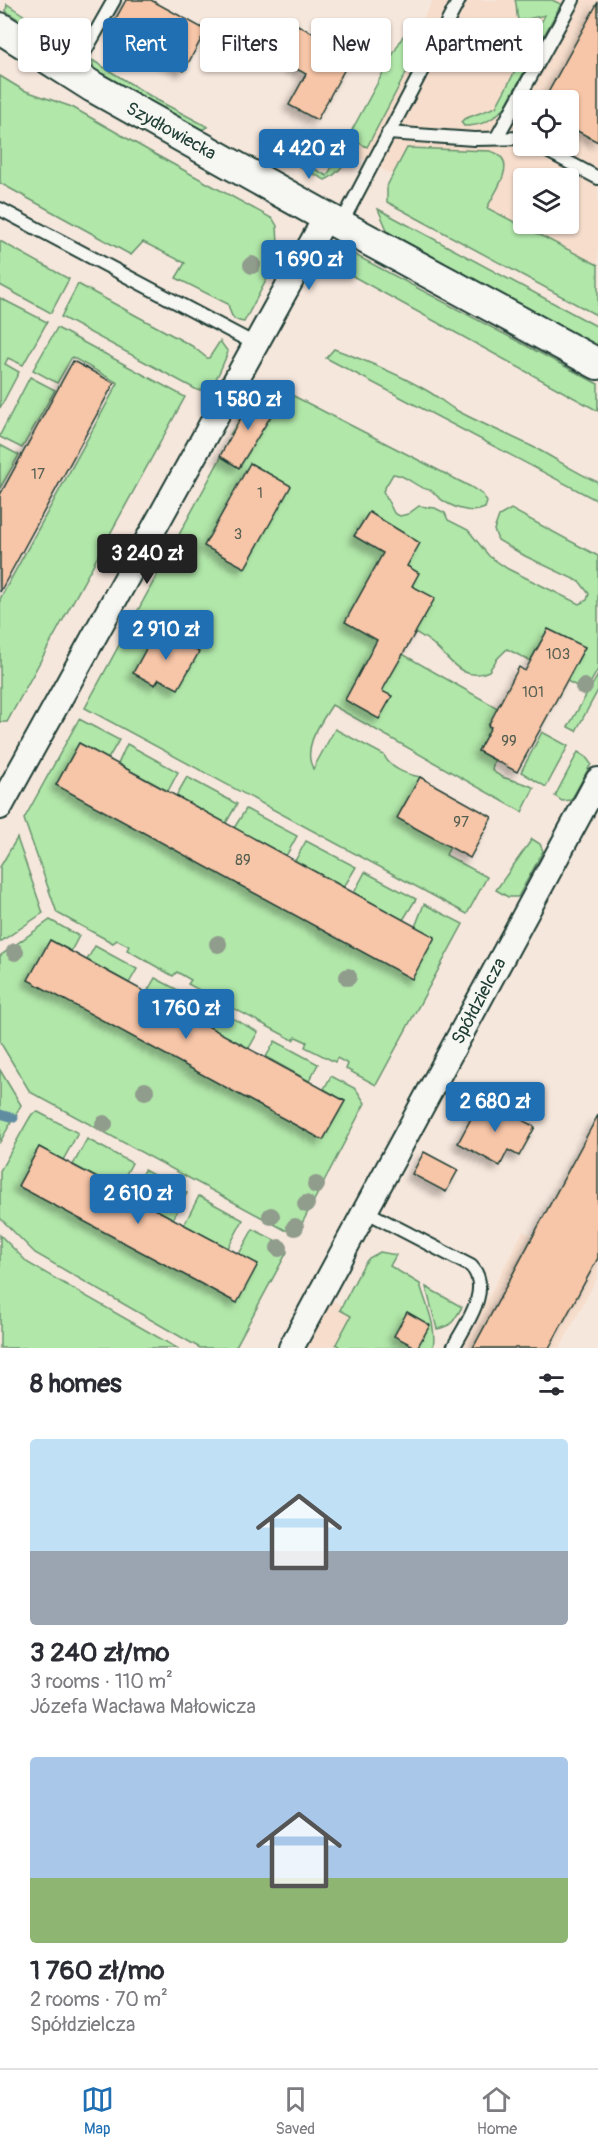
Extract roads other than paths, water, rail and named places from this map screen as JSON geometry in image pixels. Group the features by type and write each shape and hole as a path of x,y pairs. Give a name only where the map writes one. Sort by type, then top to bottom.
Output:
{"street":[{"name":"Szydłowiecka","path":"0,28 72,74 333,221 598,364"},
{"path":"0,807 333,221"},
{"name":"Spółdzielcza","path":"291,1348 598,780"}],"lane":[{"path":"72,74 114,0"},
{"path":"333,221 388,133 459,0"},
{"path":"497,137 573,0"},
{"path":"388,133 474,139 513,138"},
{"path":"557,156 598,178"},
{"path":"0,209 257,356"},
{"path":"365,1211 471,1266 478,1273 480,1286 477,1299 453,1348"}],"waterway":[{"path":"0,1114 14,1118"}]}
